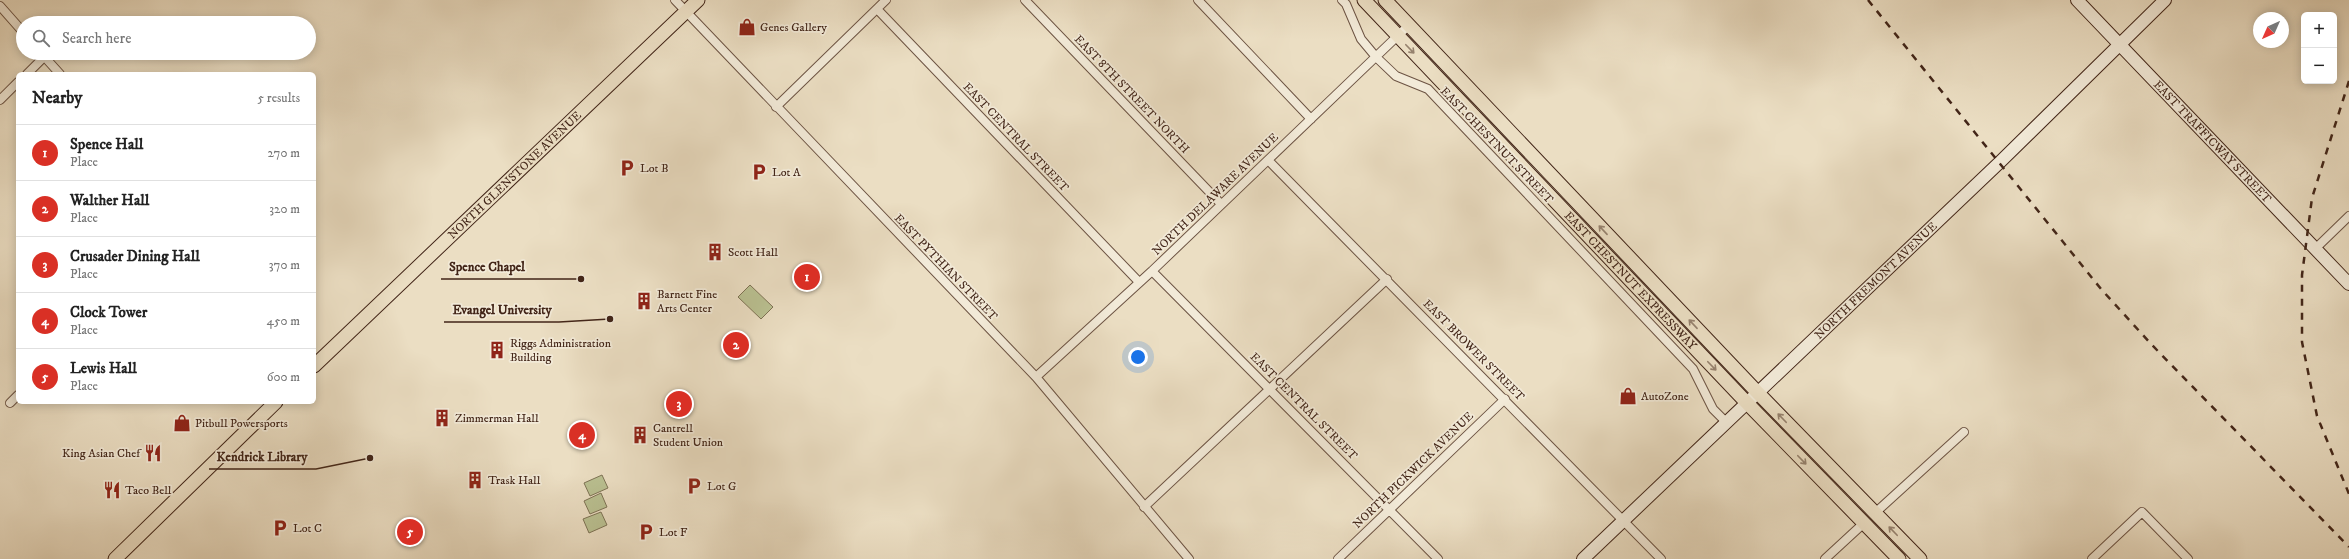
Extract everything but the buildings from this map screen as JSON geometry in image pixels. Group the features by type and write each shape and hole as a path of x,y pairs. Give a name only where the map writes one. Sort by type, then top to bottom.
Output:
{"main road":[{"name":"NORTH GLENSTONE AVENUE","path":"316,360 698,0"},
{"name":"EAST CHESTNUT EXPRESSWAY","path":"1364,0 1747,403 1899,559"},
{"name":"EAST CHESTNUT EXPRESSWAY","path":"1385,0 1758,393 1920,559"},
{"path":"115,559 274,404"}],"street":[{"name":"EAST PYTHIAN STREET","path":"675,0 1036,377 1189,559"},
{"path":"776,107 886,0"},
{"name":"EAST 8TH STREET NORTH","path":"1026,0 1220,204"},
{"path":"1198,0 1311,119"},
{"name":"EAST CHESTNUT STREET","path":"1342,0 1361,39 1376,57 1396,76 1428,89 1433,94 1693,369 1713,409 1727,423"},
{"name":"EAST TRAFFICWAY STREET","path":"2077,0 2349,284"},
{"name":"NORTH FREMONT AVENUE","path":"1583,559 1624,522 2121,46 2166,0"},
{"path":"0,6 16,24"},
{"name":"EAST CENTRAL STREET","path":"877,9 1139,282"},
{"name":"NORTH DELAWARE AVENUE","path":"1036,377 1152,271 1220,204 1409,25"},
{"path":"29,72 39,60"},
{"path":"47,60 58,72"},
{"path":"0,100 16,84"},
{"name":"EAST BROWER STREET","path":"1268,160 1387,279 1661,559"},
{"path":"2315,249 2349,216"},
{"name":"EAST CENTRAL STREET","path":"1152,271 1269,387 1438,559"},
{"path":"1144,507 1269,387 1387,279"},
{"path":"10,403 16,398"},
{"name":"NORTH PICKWICK AVENUE","path":"1338,559 1505,399"},
{"path":"1875,512 1964,432"},
{"path":"2092,559 2142,512 2188,559"},
{"path":"1825,559 1864,522"}],"green space":[{"path":"750,285 773,307 761,319 738,297"},
{"path":"602,475 608,488 590,496 584,483"},
{"path":"601,493 607,507 590,514 584,501"},
{"path":"601,512 607,525 589,533 583,519"}],"railway":[{"path":"1868,0 2101,289 2152,345 2349,547"},
{"path":"2349,81 2312,198 2302,275 2302,342 2317,416 2349,494"}],"place":[{"name":"Genes Gallery","path":"747,27"},
{"name":"Lot B","path":"627,168"},
{"name":"Lot A","path":"759,172"},
{"name":"Scott Hall","path":"715,252"},
{"name":"Spence Hall","path":"807,277"},
{"name":"Spence Chapel","path":"581,279"},
{"name":"Barnett Fine Arts Center","path":"644,301"},
{"name":"Evangel University","path":"610,319"},
{"name":"Walther Hall","path":"736,345"},
{"name":"Riggs Administration Building","path":"497,350"},
{"name":"AutoZone","path":"1628,396"},
{"name":"Crusader Dining Hall","path":"679,404"},
{"name":"Zimmerman Hall","path":"442,418"},
{"name":"Pitbull Powersports","path":"182,423"},
{"name":"Clock Tower","path":"582,435"},
{"name":"Cantrell Student Union","path":"640,435"},
{"name":"King Asian Chef","path":"153,453"},
{"name":"Kendrick Library","path":"370,458"},
{"name":"Trask Hall","path":"475,480"},
{"name":"Lot G","path":"694,486"},
{"name":"Taco Bell","path":"112,490"},
{"name":"Lot C","path":"280,528"},
{"name":"Lewis Hall","path":"410,532"},
{"name":"Lot F","path":"646,532"}]}
